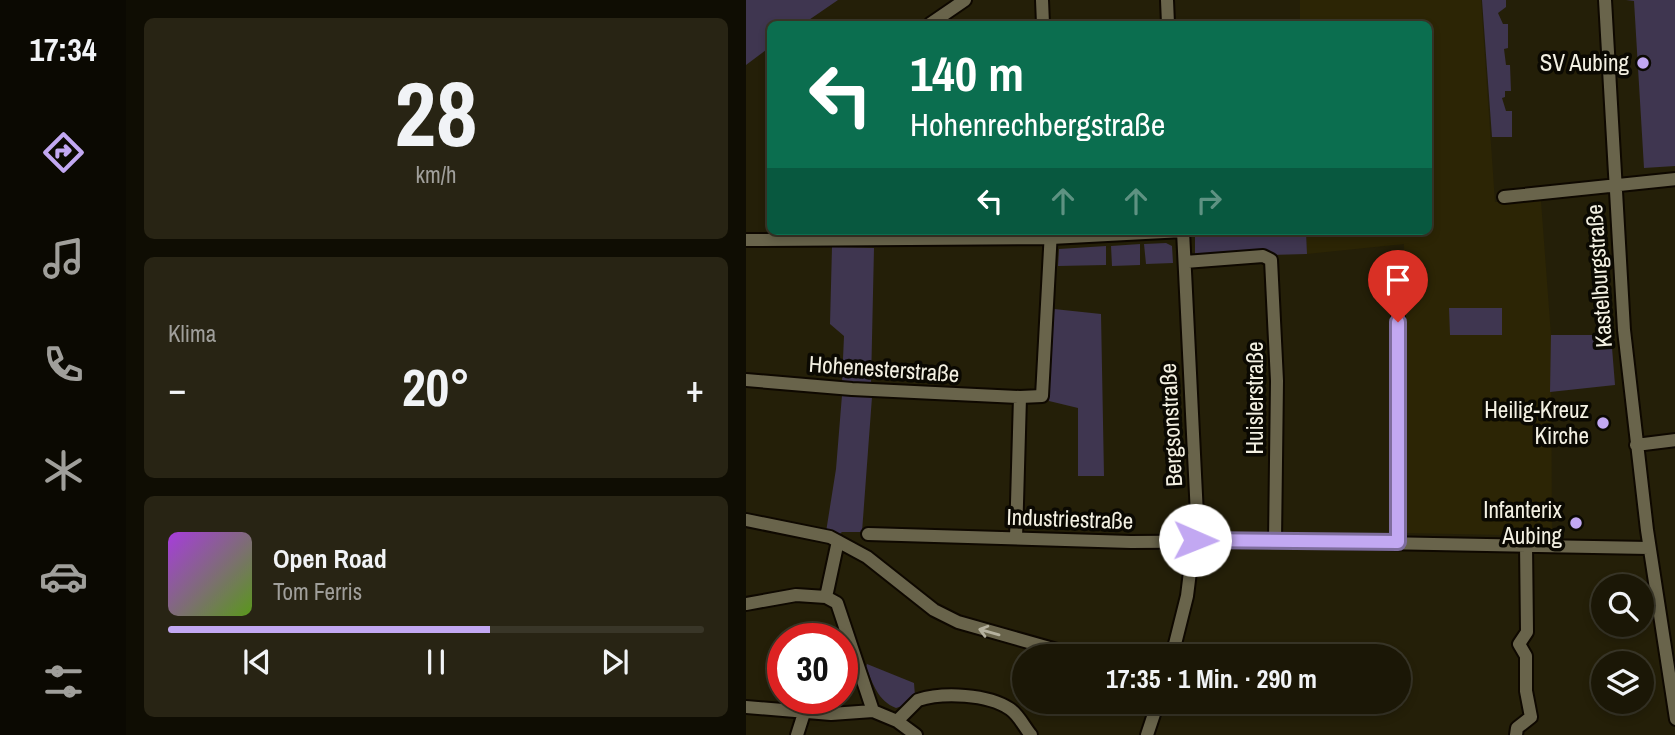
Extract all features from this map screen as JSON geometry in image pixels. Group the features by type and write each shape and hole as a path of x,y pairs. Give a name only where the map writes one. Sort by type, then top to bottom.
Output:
{"street":[{"path":"934,21 965,0"},
{"path":"1042,0 1043,21"},
{"path":"1167,0 1168,21"},
{"name":"Kastelburgstraße","path":"1605,0 1613,184 1636,445 1675,719"},
{"path":"1504,197 1675,179"},
{"path":"746,240 834,236 1051,235 1042,396 1020,397 1016,538"},
{"name":"Bergsonstraße","path":"1175,644 1187,596 1197,515 1182,235"},
{"name":"Huislerstraße","path":"1185,262 1268,257 1271,260 1277,381 1275,541"},
{"path":"1390,268 1398,277 1398,542"},
{"name":"Hohenesterstraße","path":"746,380 852,389 1020,397"},
{"path":"1636,445 1675,440"},
{"path":"746,520 788,526 839,541 867,557 934,610 958,622 1036,644"},
{"name":"Industriestraße","path":"868,534 1131,542 1398,542 1650,548"},
{"path":"825,597 839,541"},
{"path":"1516,735 1517,728 1531,717 1526,691 1526,656 1519,644 1527,632 1526,544"},
{"path":"746,604 796,595 825,597 837,603 873,711"},
{"path":"897,721 918,700 961,697 992,702 1010,709 1031,735"},
{"path":"746,707 767,709"},
{"path":"858,711 873,711 897,721 916,735"},
{"path":"797,735 804,714"},
{"path":"1147,735 1154,714"}],"shaded area":[{"path":"746,0 838,0 807,21 767,21 767,49 746,65"},
{"path":"1300,0 1481,0 1495,202 1541,201 1551,335 1552,536 1405,533 1404,244 1307,254 1306,235 1432,235 1432,21 1300,21"},
{"path":"1482,0 1506,0 1506,7 1498,13 1503,24 1508,24 1508,48 1504,49 1506,65 1510,65 1511,91 1505,91 1505,97 1502,98 1506,111 1512,111 1512,137 1492,137"},
{"name":"SV Aubing","path":"1626,0 1675,0 1675,166 1644,168 1634,1"},
{"path":"1195,235 1306,235 1307,254 1195,257"},
{"path":"1166,243 1172,246 1173,263 1146,264 1144,244"},
{"path":"1140,244 1140,265 1112,266 1111,246"},
{"path":"1106,246 1106,265 1058,266 1059,249"},
{"path":"832,247 874,248 871,384 842,382 844,336 830,324"},
{"path":"1449,308 1502,308 1502,335 1450,335"},
{"path":"1054,309 1101,314 1104,476 1078,476 1078,408 1049,401"},
{"path":"1551,335 1611,335 1615,385 1550,392"},
{"path":"842,395 872,397 862,532 842,532 836,537 826,532 836,469"},
{"path":"867,664 914,683 915,696 909,704 896,708 885,701 874,686"}],"place":[{"name":"SV Aubing","path":"1643,63"},
{"name":"Heilig-Kreuz Kirche","path":"1603,423"},
{"name":"Infanterix Aubing","path":"1576,523"}],"route":[{"path":"1195,540 1398,542 1398,322"}]}
